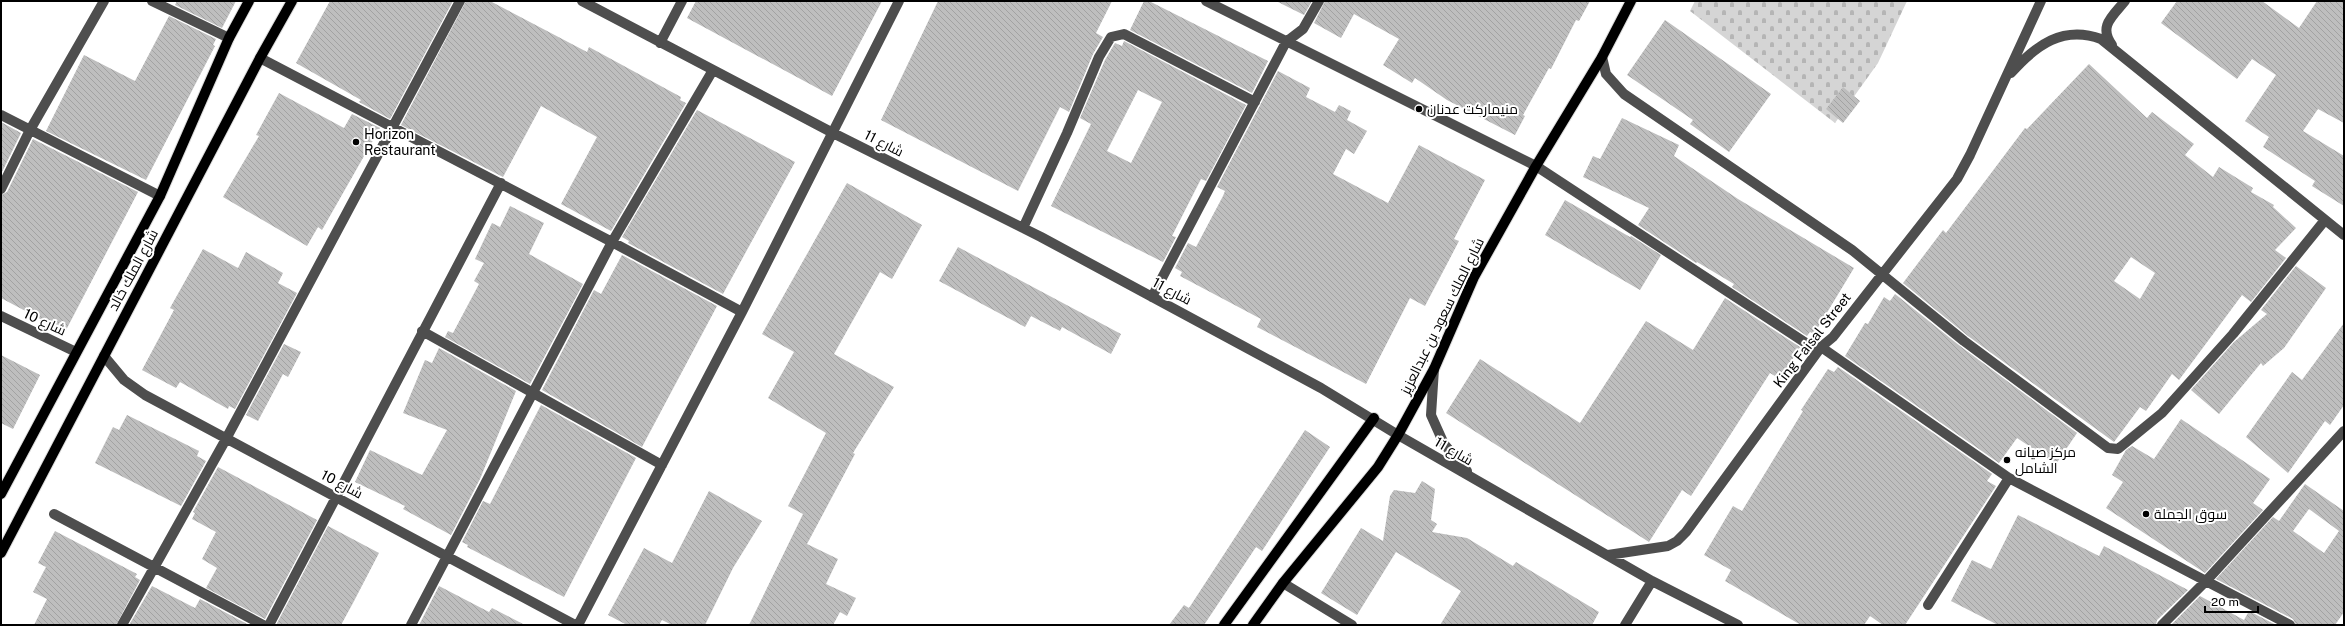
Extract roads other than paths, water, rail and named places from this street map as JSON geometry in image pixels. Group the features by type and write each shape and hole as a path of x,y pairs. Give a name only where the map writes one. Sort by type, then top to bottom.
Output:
{"main road":[{"name":"شارع الملك خالد","path":"1,494 160,196 229,38 249,1"},
{"name":"شارع الملك خالد","path":"1,553 260,58 292,1"},
{"name":"شارع الملك سعود بن عبدالعزيز","path":"1253,625 1283,583 1378,467 1398,434 1434,369 1474,278 1536,166 1602,57 1631,1"},
{"path":"1224,625 1374,418"}],"street":[{"path":"1,189 30,130 104,1"},
{"path":"152,1 229,38"},
{"path":"122,625 226,439 460,1"},
{"name":"شارع 11","path":"582,1 833,133 1023,228 1152,297 1374,418 1398,434 1652,581 1738,625"},
{"path":"660,43 682,1"},
{"path":"576,625 742,312 899,1"},
{"path":"1206,1 1536,166 1820,349 2009,478 2290,625"},
{"path":"1152,297 1286,42 1303,29 1319,1"},
{"path":"1998,91 2041,1"},
{"path":"2114,49 2106,38 2107,24 2125,1"},
{"path":"1023,228 1099,57 1111,37 1124,34 1255,102"},
{"path":"1998,91 2023,60 2035,48 2046,42 2073,34 2089,34 2101,39 2114,49 2344,235"},
{"path":"1602,57 1606,74 1624,94 1775,196 1882,273 1964,341 2108,448 2118,450 2162,413 2233,334 2325,220"},
{"path":"260,58 501,183 742,312"},
{"path":"411,625 534,394 612,242 713,70"},
{"name":"King Faisal Street","path":"1608,555 1668,546 1677,541 1686,532 1820,349 1833,337 1957,179 1970,155 1998,91"},
{"path":"1,116 160,196"},
{"path":"269,625 501,183"},
{"name":"شارع 10","path":"1,316 76,352"},
{"path":"422,331 662,465"},
{"name":"شارع 10","path":"104,356 124,380 145,395 576,625"},
{"path":"1434,369 1431,415 1444,444 1472,477"},
{"path":"2162,625 2206,581 2344,431"},
{"path":"1928,605 2009,478"},
{"path":"54,514 153,568 263,625"},
{"path":"1625,625 1652,581"},
{"path":"1283,583 1352,625"}],"place":[{"name":"منيماركت عدنان","path":"1419,109"},
{"name":"Horizon Restaurant","path":"356,142"},
{"name":"مركز صيانه الشامل","path":"2007,460"},
{"name":"سوق الجملة","path":"2146,514"}]}
